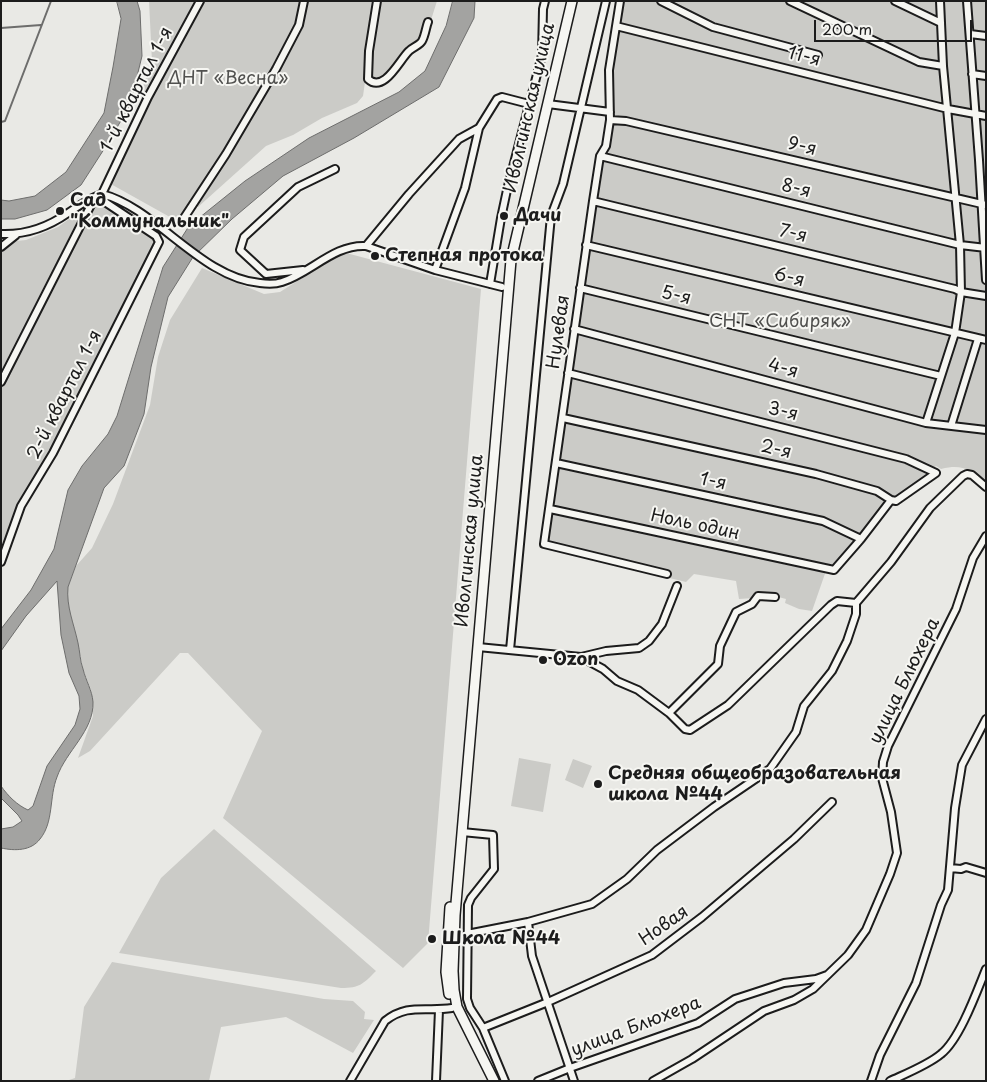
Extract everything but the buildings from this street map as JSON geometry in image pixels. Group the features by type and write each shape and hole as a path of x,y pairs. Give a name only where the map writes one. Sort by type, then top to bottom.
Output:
{"main road":[{"name":"Иволгинская улица","path":"487,1081 452,1008 446,972 449,915 502,287 506,258 566,1"},
{"name":"Иволгинская улица","path":"494,1081 457,1007 453,971 455,915 511,260 572,1"}],"street":[{"name":"1-й квартал 1-я","path":"1,382 148,97 200,1"},
{"path":"182,221 226,154 276,70 299,25 304,1"},
{"path":"377,1 368,79 374,82 389,76 409,51 422,42 428,22"},
{"path":"490,284 501,218 542,55 543,9 545,1"},
{"path":"510,650 551,216 563,184 579,109 606,1"},
{"name":"Нулевая","path":"620,1 609,70 610,120 606,146 600,156 586,245 544,544 667,574"},
{"path":"661,1 713,27 818,55"},
{"path":"790,1 910,59 944,66"},
{"path":"895,1 941,23"},
{"path":"926,423 955,333 961,292 960,245 940,1"},
{"path":"967,1 975,115 982,161 986,280"},
{"name":"11-я","path":"616,26 948,109 986,116"},
{"path":"970,34 986,36"},
{"path":"972,74 986,76"},
{"path":"435,270 465,188 479,128 498,98 529,104"},
{"path":"548,104 610,112"},
{"name":"9-я","path":"610,120 626,121 983,204"},
{"path":"366,246 409,194 459,140 479,128"},
{"name":"8-я","path":"600,156 960,245 985,248"},
{"path":"307,269 266,274 240,250 244,238 298,187 335,169"},
{"path":"1,234 16,235 39,228 55,221 98,195 111,196 141,214 215,267 252,282 262,284 282,282 347,248 366,246 435,270 502,287"},
{"name":"2-й квартал 1-я","path":"1,562 21,506 53,453 158,242 156,236 102,200 98,195"},
{"name":"7-я","path":"593,201 945,286 961,292 986,296"},
{"path":"3,246 16,235"},
{"name":"6-я","path":"586,245 986,340"},
{"name":"5-я","path":"580,288 941,376"},
{"name":"4-я","path":"574,329 926,423 986,430"},
{"path":"951,426 978,339"},
{"name":"3-я","path":"568,373 906,459 936,473 896,501 891,500"},
{"name":"2-я","path":"563,418 816,474 877,491 891,500"},
{"name":"1-я","path":"556,463 823,521 861,539"},
{"path":"467,934 528,922 592,904 627,879 657,850 714,807 770,769 796,732 804,706 832,670 850,632 856,614 856,603 891,562 930,508 963,476 967,474 972,475 986,488"},
{"path":"861,539 891,500"},
{"name":"Ноль один","path":"550,509 834,570 861,539"},
{"name":"улица Блюхера","path":"653,1081 692,1059 764,1011 794,1000 813,989 848,955 866,930 897,853 891,812 882,778 888,746 956,609 973,558 986,536"},
{"path":"478,647 582,657 606,651 639,648 649,641 662,624 677,586"},
{"path":"669,713 718,664 720,646 736,612 752,604 758,596 775,597"},
{"path":"582,657 603,668 616,681 638,690 669,713 685,729 690,730 728,705 836,601 856,603"},
{"path":"871,1081 880,1055 916,983 941,905 948,890 955,808 962,765 986,719"},
{"name":"Новая","path":"483,1028 548,1002 652,955 709,911 794,839 832,802"},
{"path":"462,832 493,835 494,869 471,898 468,905 467,999 470,1008 483,1028 505,1081"},
{"path":"950,868 961,869 966,867 986,873"},
{"path":"528,922 532,956 574,1081"},
{"path":"890,1081 940,1055 948,1048 970,1009 986,969"},
{"name":"улица Блюхера","path":"538,1081 698,1023 735,999 784,983 816,979 829,975"},
{"path":"350,1081 386,1021 394,1014 404,1010 452,1008"},
{"path":"436,1081 439,1010"},
{"path":"466,1025 477,1019"}],"green space":[{"name":"ДНТ «Весна»","path":"149,1 437,1 431,20 427,19 419,39 407,50 388,74 378,80 366,75 363,96 357,103 322,118 293,135 266,146 198,207 191,202 177,221 109,183 125,155 149,102 139,96 152,62"},
{"name":"СНТ «Сибиряк»","path":"618,1 986,1 986,480 965,468 941,469 936,466 895,499 890,497 833,566 828,565 812,611 799,609 785,603 786,599 756,591 754,598 739,599 736,581 694,574 686,582 541,547 596,155 601,148 607,116 604,87"},
{"path":"96,204 100,204 149,234 154,240 154,244 50,453 20,500 1,549 1,250 16,241 26,240 58,227 73,216 85,221 90,209"},
{"path":"340,254 350,254 481,289 428,943 403,968 223,818 262,731 188,653 180,653 90,751 78,758 93,716 91,690 83,669 67,600 68,587 76,566 92,548 113,504 150,405 158,357 170,320 202,268 264,294 280,292"},
{"path":"519,758 551,764 543,812 511,806"},
{"path":"573,759 592,766 583,788 565,780"},
{"path":"214,829 376,971 361,984 341,988 119,953 161,878"},
{"path":"112,962 324,999 353,1001 365,1012 364,1019 374,1020 353,1053 286,1017 221,1027 209,1081 66,1081 75,1078 84,1007"}],"shaded area":[{"path":"117,1 137,1 140,11 142,56 130,105 81,185 47,210 15,219 1,219 1,200 9,201 35,196 66,172 104,113 121,19"},
{"path":"453,1 475,1 474,18 439,87 354,138 283,176 232,219 193,257 168,297 151,367 144,414 124,466 104,488 68,587 69,608 81,663 93,702 89,722 57,777 47,825 40,839 27,848 12,850 1,848 1,829 13,827 22,821 1,798 1,786 20,806 28,810 33,806 47,766 75,725 80,709 79,696 69,673 61,635 57,581 26,616 1,651 1,629 31,590 54,549 68,490 82,466 108,434 117,416 163,267 189,226 245,181 309,138 399,92 425,71 446,26"}],"waterway":[{"path":"1,122 5,121 51,1"},
{"path":"1,28 41,25"}],"place":[{"name":"Сад \"Коммунальник\"","path":"60,211"},
{"name":"Дачи","path":"504,216"},
{"name":"Степная протока","path":"375,256"},
{"name":"Ozon","path":"543,660"},
{"name":"Средняя общеобразовательная школа №44","path":"598,784"},
{"name":"Школа №44","path":"432,939"}]}
